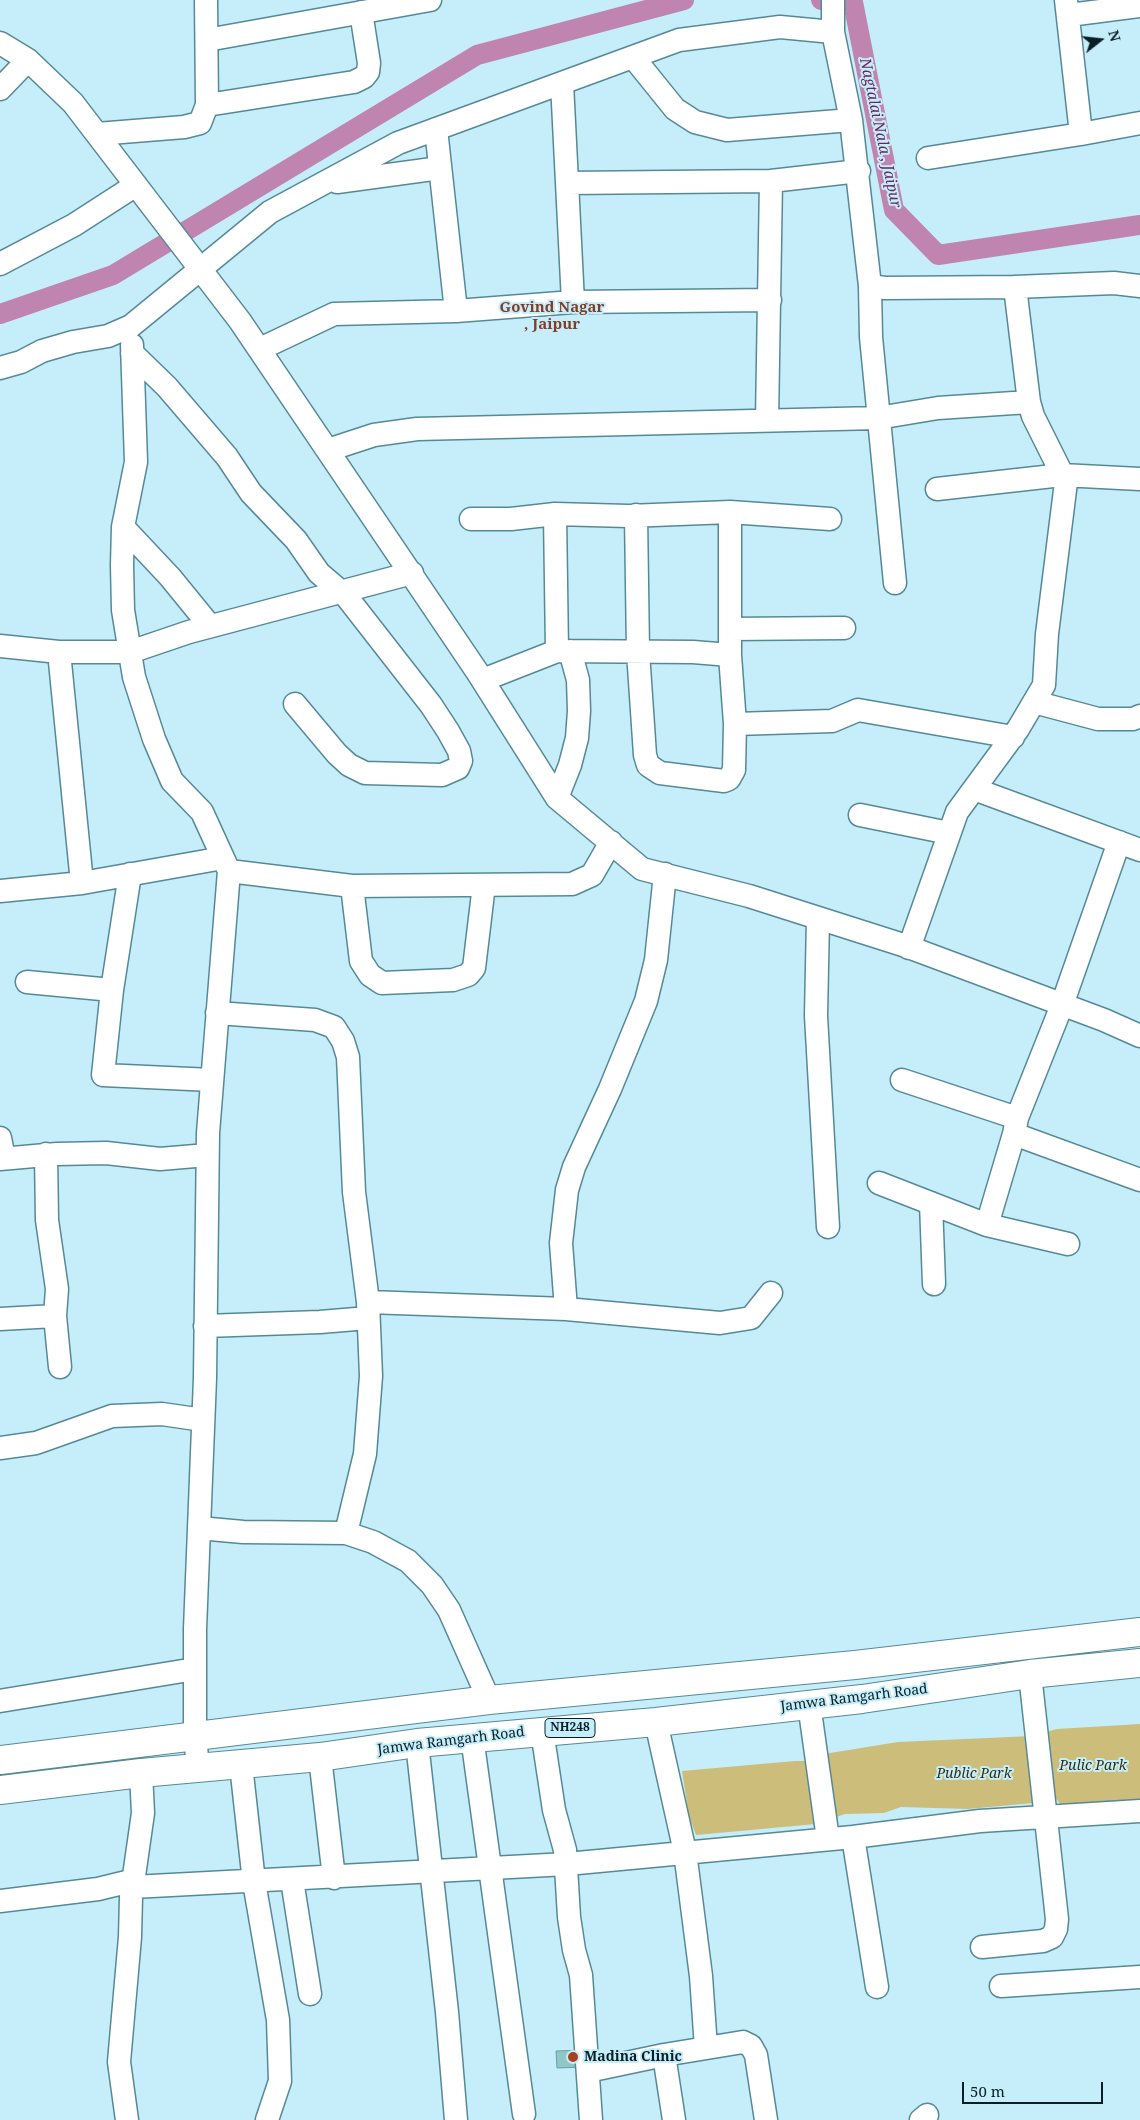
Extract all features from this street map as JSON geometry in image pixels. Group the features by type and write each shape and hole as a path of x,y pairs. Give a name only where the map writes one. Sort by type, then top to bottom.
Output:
{"highway":[{"path":"0,1757 195,1735 281,1728 489,1700 855,1665 1140,1632"},
{"name":"Jamwa Ramgarh Road","path":"0,1790 141,1773 320,1757 472,1737 656,1722 809,1704 1030,1674 1140,1663"}],"street":[{"path":"97,134 184,127 200,123 207,105 206,0"},
{"path":"207,40 430,0"},
{"path":"1081,134 1068,7 1140,6"},
{"path":"207,105 354,82 364,77 368,72 369,63 361,12"},
{"path":"0,368 22,362 42,351 73,342 108,336 131,326 194,260 270,212 398,142 679,40 780,27 833,16 859,171 870,286 871,337 878,418 895,583"},
{"path":"0,43 28,60 73,103 260,349 483,680 557,798 642,868 749,896 910,948 1140,1036"},
{"path":"633,57 674,109 695,122 727,130 851,120"},
{"path":"0,89 28,60"},
{"path":"562,83 573,302"},
{"path":"928,158 1140,123"},
{"path":"436,129 456,311"},
{"path":"322,184 440,168"},
{"path":"567,184 771,181 859,171"},
{"path":"767,420 771,181"},
{"path":"0,264 74,225 136,185"},
{"path":"870,286 885,288 1016,288 1114,283 1140,286"},
{"path":"910,948 957,812 1013,736 1044,685 1047,634 1066,482 1033,416 1029,402 1016,288"},
{"path":"260,349 334,314 456,311 573,302 770,300"},
{"path":"131,326 136,462 123,527 123,610 134,677 154,739 172,781 202,812 226,864 208,1156 203,1420 195,1670 195,1735 198,1769"},
{"path":"132,353 167,387 227,457 251,493 296,540 319,573 342,592 439,718 459,751 461,760 458,768 442,775 366,773 349,765 337,754 295,704"},
{"path":"328,450 374,435 417,429 878,418 938,408 1029,402"},
{"path":"937,489 1062,475 1140,479"},
{"path":"636,515 638,652 645,755 648,765 660,773 724,781 734,775 735,724 730,654 730,512"},
{"path":"471,519 511,519 555,514 636,515 730,512 830,519"},
{"path":"555,514 564,651 578,680 579,711 577,738 570,766 557,798"},
{"path":"123,527 170,577 210,626"},
{"path":"0,646 59,652 130,652 210,626 412,573"},
{"path":"730,628 844,628"},
{"path":"483,680 564,651 730,654"},
{"path":"59,652 82,883"},
{"path":"1034,702 1098,719 1133,719 1140,716"},
{"path":"735,724 832,721 858,710 1013,736"},
{"path":"974,788 1130,846 1062,1005 1016,1126 987,1225"},
{"path":"860,816 949,833"},
{"path":"0,891 82,883 130,874 226,864 352,886 572,884 592,875 611,842"},
{"path":"130,874 112,990 103,1075 212,1080"},
{"path":"566,1309 561,1243 567,1190 574,1167 610,1089 646,1001 656,960 664,874"},
{"path":"352,886 361,961 370,975 382,983 454,980 468,975 474,968 484,884"},
{"path":"818,918 816,1016 828,1227"},
{"path":"27,982 112,990"},
{"path":"218,1013 315,1020 334,1027 343,1041 348,1057 354,1192 368,1310 371,1376 365,1454 346,1533"},
{"path":"902,1080 1016,1126 1140,1180"},
{"path":"1,1152 46,1154 106,1153 160,1159 208,1156"},
{"path":"46,1154 47,1220 57,1289 56,1316 60,1367"},
{"path":"879,1183 987,1225 1068,1244"},
{"path":"931,1203 934,1284"},
{"path":"205,1326 320,1322 368,1310 566,1309 730,1322 751,1318 770,1292"},
{"path":"0,1318 56,1316"},
{"path":"0,1448 36,1443 112,1416 162,1414 203,1420"},
{"path":"199,1528 243,1532 346,1533 374,1542 408,1561 432,1584 449,1610 489,1700"},
{"path":"0,1702 195,1670"},
{"path":"982,1947 1043,1941 1052,1937 1056,1929 1057,1919 1030,1674"},
{"path":"809,1704 828,1839"},
{"path":"656,1722 685,1852 700,1969 706,2048"},
{"path":"542,1731 554,1810 567,1864 569,1917 580,1975 592,2120"},
{"path":"472,1737 524,2114"},
{"path":"416,1743 432,1872 456,2120"},
{"path":"320,1757 334,1878"},
{"path":"241,1765 254,1882 278,2020 280,2046 280,2081 267,2120"},
{"path":"127,2120 119,2062 134,1884 144,1813 141,1773"},
{"path":"0,1901 134,1884 254,1882 567,1864 853,1837 980,1821 1140,1811"},
{"path":"853,1837 877,1987"},
{"path":"292,1880 310,1994"},
{"path":"1001,1986 1140,1977"},
{"path":"588,2072 743,2042 751,2046 756,2055 766,2120"},
{"path":"664,2056 674,2120"}],"green space":[{"name":"Pulic Park","path":"1140,1724 1140,1799 1064,1809 1051,1792 1042,1733 1057,1729"},
{"name":"Public Park","path":"1032,1736 1033,1803 968,1809 901,1807 884,1813 845,1814 816,1824 696,1835 689,1817 682,1771 811,1761 818,1755 898,1742"}],"building":[{"path":"584,2050 585,2067 557,2068 556,2051"}],"waterway":[{"path":"0,314 113,275 477,55 684,0"},
{"name":"Nagtalai Nala , Jaipur","path":"821,0 853,2 894,210 938,255 1140,225"}],"place":[{"name":"Madina Clinic","path":"573,2057"}],"district":[{"name":"Govind Nagar , Jaipur","path":"552,316"}]}
